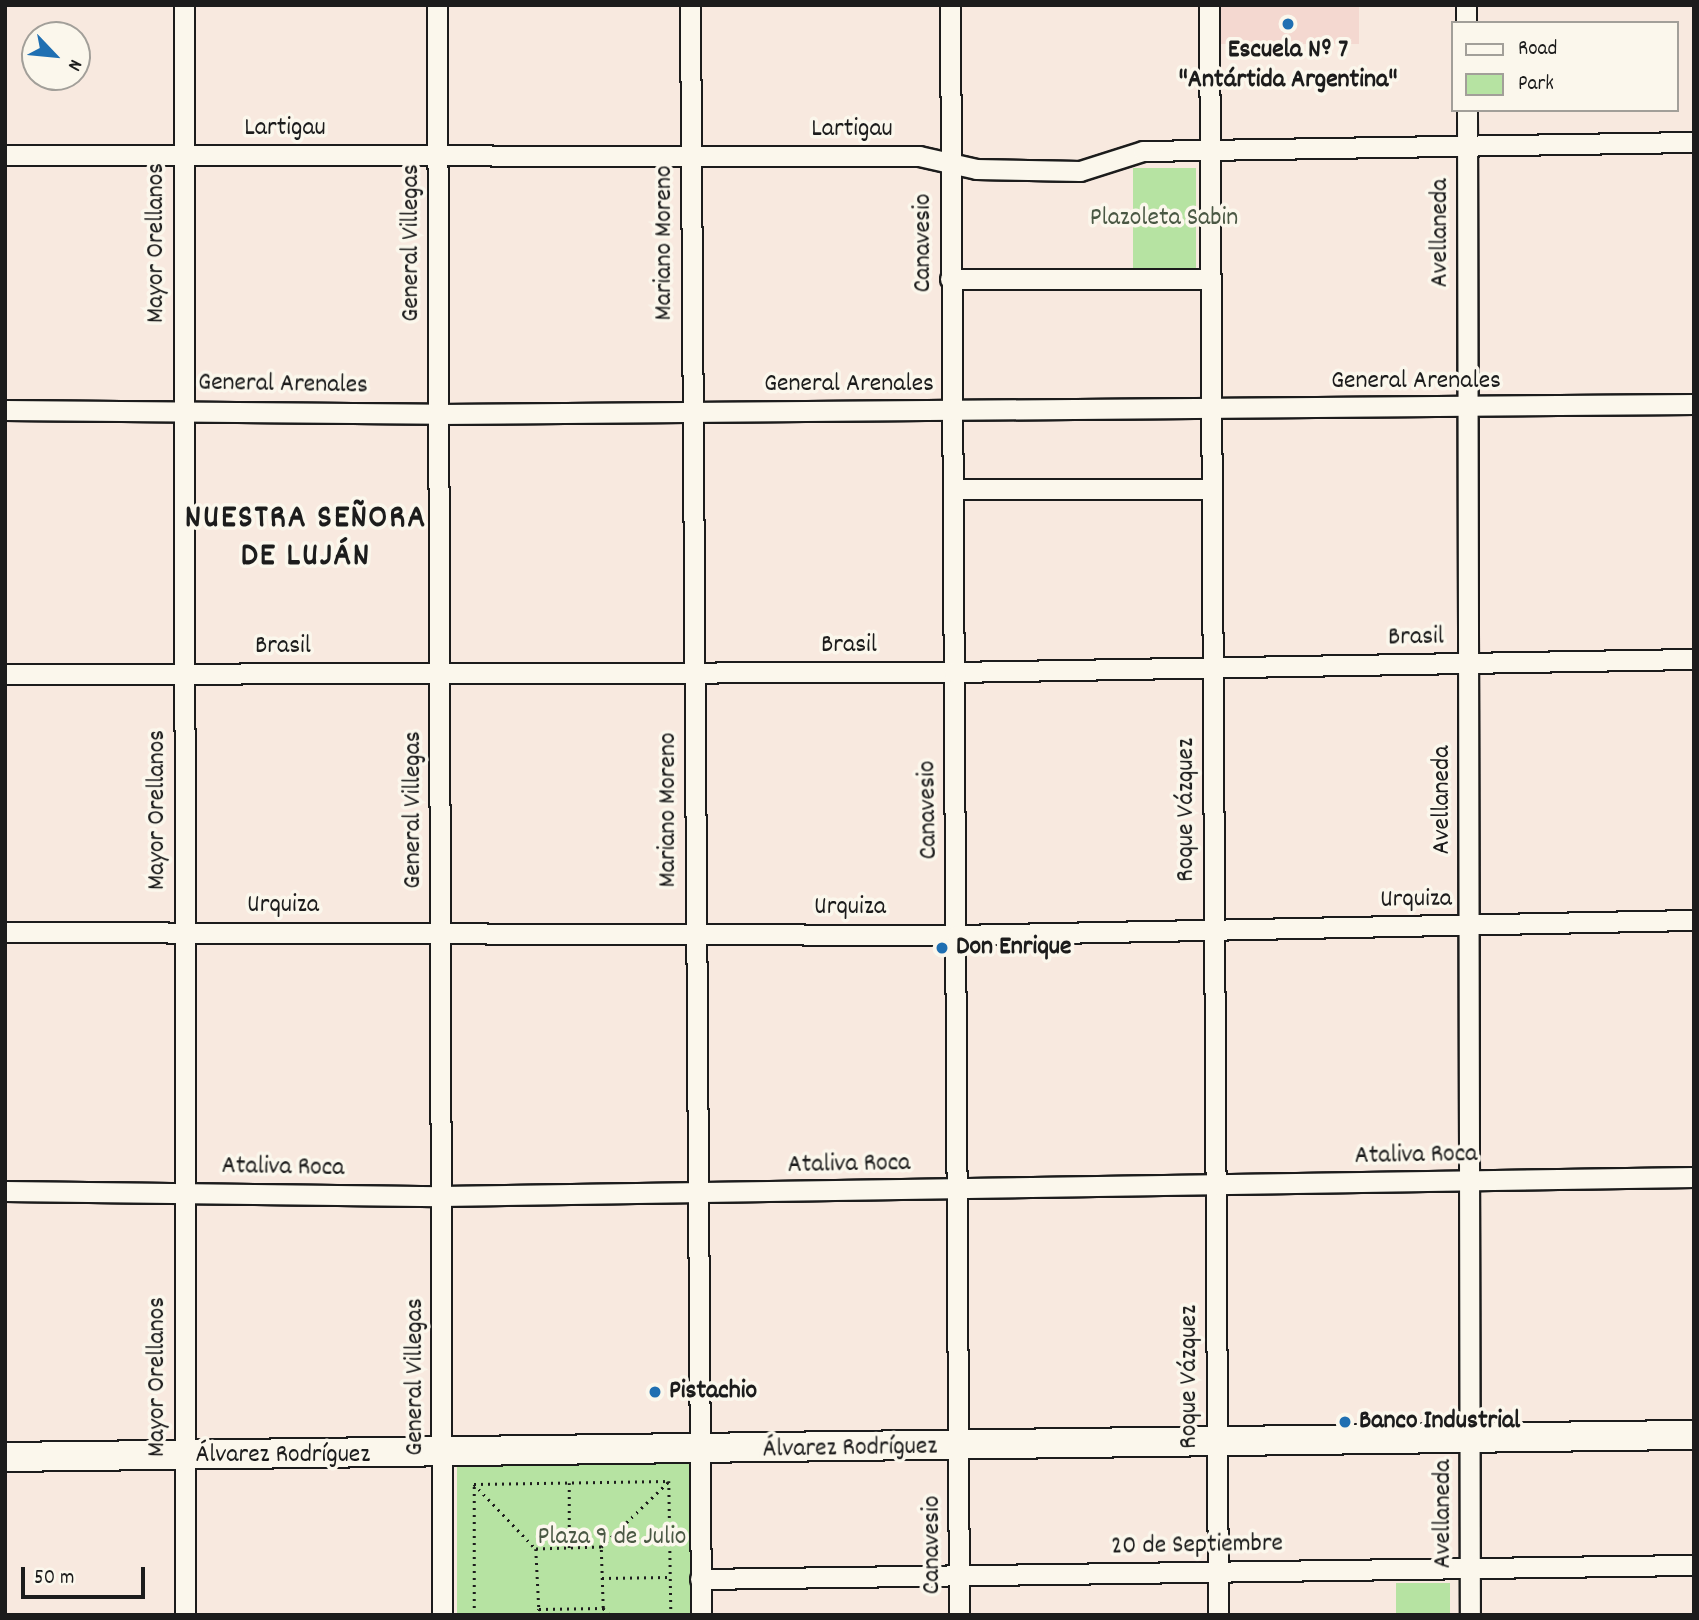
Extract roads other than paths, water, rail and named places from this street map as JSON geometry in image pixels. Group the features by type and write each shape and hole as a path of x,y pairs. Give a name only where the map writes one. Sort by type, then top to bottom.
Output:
{"main road":[{"name":"Álvarez Rodríguez","path":"5,1457 442,1455 1694,1435"}],"street":[{"name":"Mayor Orellanos","path":"184,5 185,1615"},
{"name":"General Villegas","path":"437,5 442,1615"},
{"name":"Mariano Moreno","path":"690,5 701,1615"},
{"name":"Canavesio","path":"950,5 959,1615"},
{"name":"Roque Vázquez","path":"1209,5 1218,1615"},
{"name":"Avellaneda","path":"1466,112 1471,1615"},
{"name":"Lartigau","path":"5,155 919,156 950,164 1080,171 1134,152 1694,142"},
{"path":"950,279 1210,279"},
{"name":"General Arenales","path":"5,410 439,414 1468,408 1694,404"},
{"path":"953,489 1211,489"},
{"name":"Brasil","path":"5,674 954,671 1694,659"},
{"name":"Urquiza","path":"5,932 957,935 1694,920"},
{"name":"Ataliva Roca","path":"5,1191 441,1196 1694,1177"},
{"name":"20 de Septiembre","path":"700,1579 1694,1565"}],"place":[{"name":"Escuela Nº 7 \"Antártida Argentina\"","path":"1288,24"},
{"name":"Don Enrique","path":"942,948"},
{"name":"Pistachio","path":"655,1392"},
{"name":"Banco Industrial","path":"1345,1422"}],"district":[{"name":"NUESTRA SEÑORA DE LUJÁN","path":"306,539"}],"park label":[{"name":"Plazoleta Sabin","path":"1164,219"},
{"name":"Plaza 9 de Julio","path":"612,1538"}]}
